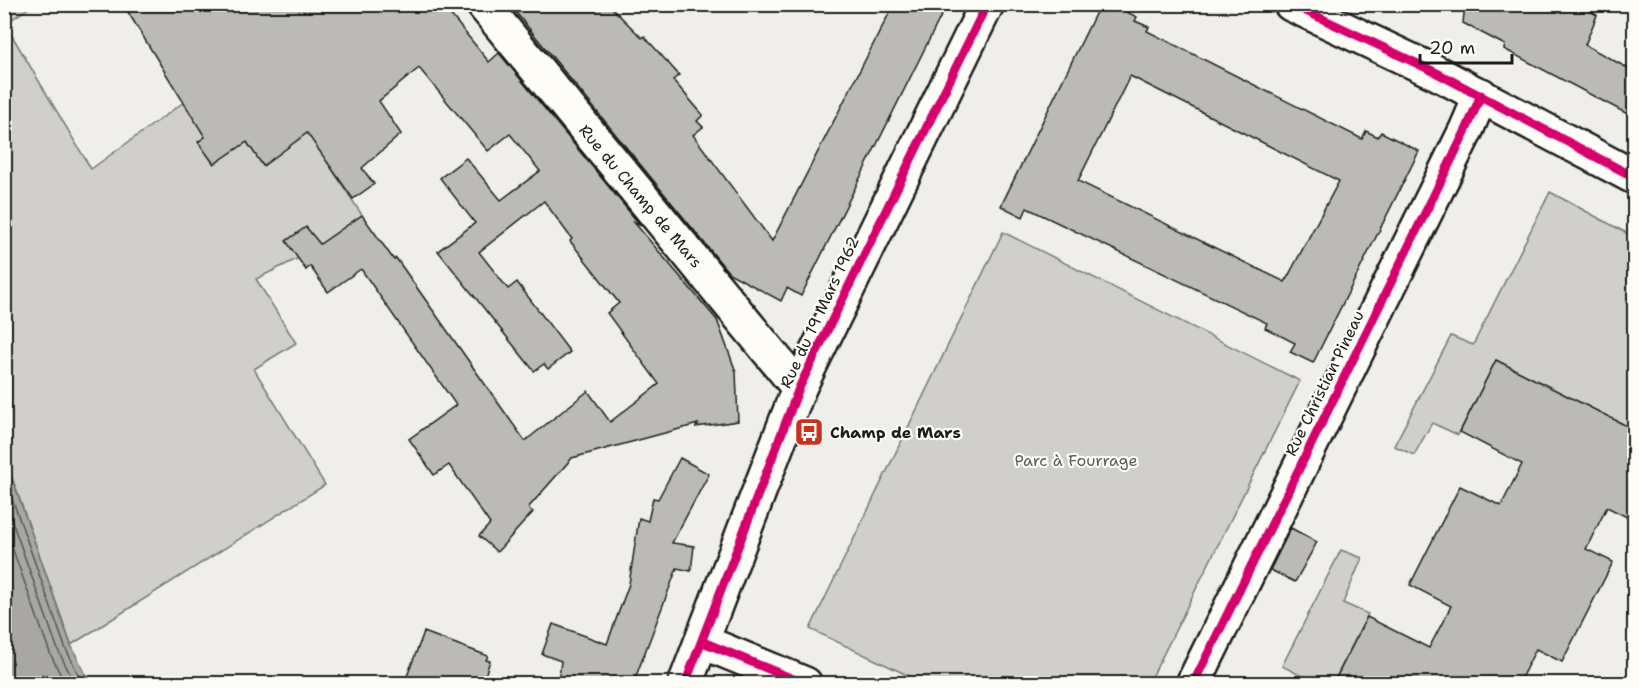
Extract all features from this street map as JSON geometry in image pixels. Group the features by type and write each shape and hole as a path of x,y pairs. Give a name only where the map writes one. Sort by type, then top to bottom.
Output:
{"street":[{"name":"Rue du Champ de Mars","path":"483,4 799,388"},
{"name":"Rue du 19 Mars 1962","path":"685,684 703,642 729,564 799,388 987,4"},
{"path":"1291,4 1481,95 1635,177"},
{"name":"Rue Christian Pineau","path":"1192,684 1467,128 1481,95"},
{"path":"703,642 805,684"}],"green space":[{"path":"4,5 33,5 5,24 91,169 220,76 244,110 199,142 214,164 247,142 263,166 308,132 362,215 303,256 256,279 296,343 254,369 325,485 71,645 5,458"},
{"path":"1550,192 1634,237 1634,430 1496,360 1458,435 1432,423 1414,455 1394,446 1451,336 1473,345"},
{"name":"Parc à Fourrage","path":"1003,232 1300,381 1149,683 924,683 810,629"},
{"path":"1341,550 1362,558 1343,603 1368,614 1333,683 1301,683 1304,677 1282,666"}],"water":[{"path":"5,458 71,645 90,683 5,683"}],"building":[{"path":"123,4 442,4 489,62 499,53 641,226 633,221 717,320 736,372 738,421 696,427 698,424 572,458 528,508 533,512 497,552 479,536 490,524 449,465 434,475 409,439 456,405 361,269 328,292 310,266 306,270 286,241 306,227 320,244 362,215 394,260 396,258 525,441 588,391 610,422 659,384 607,313 619,303 570,241 572,239 544,201 479,252 508,289 517,282 570,352 548,369 544,364 534,371 438,251 475,223 440,178 466,158 501,200 540,171 510,134 488,151 419,68 379,101 401,134 362,168 374,184 353,199 307,133 263,166 247,142 214,164 198,142 205,137"},
{"path":"509,4 608,4 642,38 644,36 679,75 673,80 703,115 697,121 703,127 693,135 772,241 894,4 947,4 801,296 787,288 781,301 729,273"},
{"path":"1100,4 1111,4 1137,17 1135,21 1149,27 1147,31 1362,139 1366,131 1378,137 1381,132 1419,151 1313,363 1290,352 1295,343 1265,328 1267,323 1027,208 1023,217 1001,206","holes":["1130,76 1339,181 1285,282 1078,181"]},
{"path":"1465,4 1577,4 1597,15 1585,45 1635,72 1635,118 1504,49 1505,45 1463,23"},
{"path":"1496,360 1635,430 1635,521 1607,507 1586,549 1613,562 1562,662 1536,649 1518,684 1333,684 1367,617 1429,648 1451,606 1410,585 1460,486 1501,506 1522,464 1460,432"},
{"path":"680,458 709,474 672,543 694,546 691,571 677,568 633,684 558,684 561,661 542,654 553,624 607,644 629,584 639,518 648,521 653,498 658,499"},
{"path":"1291,528 1317,542 1295,582 1270,570"},
{"path":"424,632 488,656 486,660 490,661 482,684 404,684"}],"cycle path":[{"path":"685,684 799,388 987,4"},
{"path":"1291,4 1435,72 1634,177"},
{"path":"1193,684 1467,128 1481,95"},
{"path":"703,642 805,684"}],"place":[{"name":"Champ de Mars","path":"809,432"}]}
